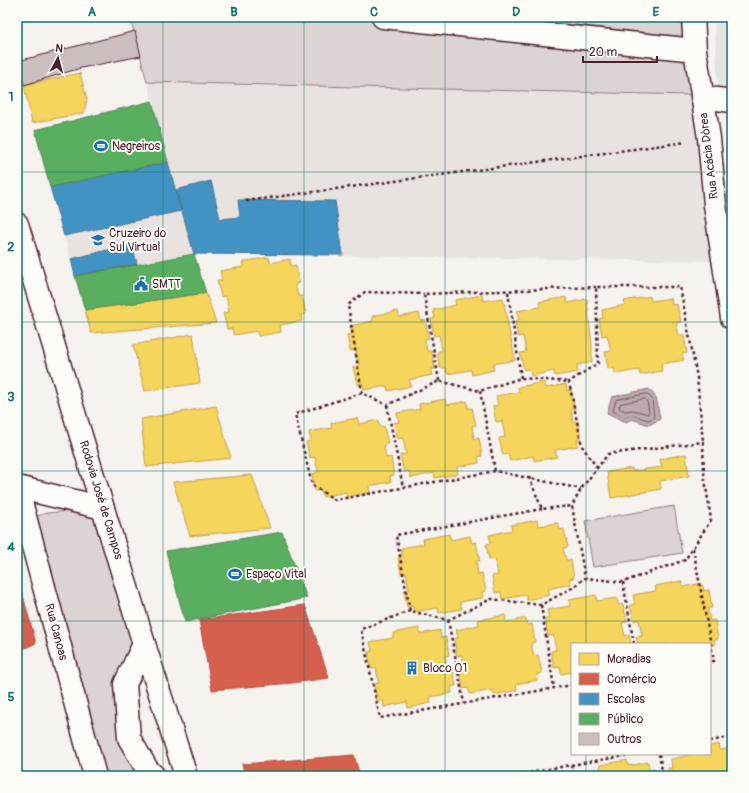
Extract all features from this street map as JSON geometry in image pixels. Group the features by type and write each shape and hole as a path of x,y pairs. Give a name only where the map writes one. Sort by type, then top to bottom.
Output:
{"street":[{"path":"383,17 695,50"},
{"name":"Rua Acácia Dórea","path":"693,17 695,50 709,138 715,205 732,318"},
{"path":"702,97 732,101"},
{"name":"Rodovia José de Campos","path":"17,224 144,644 186,776"},
{"path":"17,487 103,508"},
{"name":"Rua Canoas","path":"17,487 96,776"},
{"path":"144,644 125,684 126,700 129,738 147,769 154,776"}],"path":[{"path":"246,200 691,142"},
{"path":"581,489 495,471 335,500 312,485 295,414 362,393 387,404 439,381 480,391 521,378 569,382 598,363 596,287"},
{"path":"362,393 348,305 365,292 424,294 508,292 596,287 680,287 697,376 703,442 704,473 712,520 685,560 623,582 585,578 572,588 541,605 491,599 448,620 410,611 361,629 380,718 571,685"},
{"path":"508,292 521,378"},
{"path":"424,294 439,381"},
{"path":"569,382 582,446 597,468"},
{"path":"480,391 495,471"},
{"path":"387,404 403,488"},
{"path":"585,578 572,506 581,489 608,454 703,442"},
{"path":"529,477 542,509"},
{"path":"410,611 396,535 542,509 572,506"},
{"path":"693,548 711,643"},
{"path":"623,582 634,643"},
{"path":"541,605 554,688"},
{"path":"448,620 464,703"},
{"path":"711,645 714,661 711,662"},
{"path":"711,741 732,737"},
{"path":"512,776 631,755"},
{"path":"659,755 663,776"},
{"path":"571,765 573,776"}],"shaded area":[{"path":"130,17 681,17 692,95 147,82"},
{"path":"714,17 732,17 732,92 718,89"},
{"name":"Negreiros","path":"147,82 692,95 715,261 194,254 75,276 64,236 181,211"},
{"path":"674,506 682,553 593,567 585,521"},
{"path":"103,508 138,655 129,738 154,776 97,776 35,517 46,513"}],"water":[{"path":"649,389 656,397 660,419 649,425 632,419 626,422 607,413 612,397"}],"building: Moradias":[{"path":"80,73 87,99 84,113 32,123 24,85"},
{"path":"269,257 270,263 290,259 291,266 296,265 299,283 295,284 298,296 302,296 306,314 301,315 302,321 280,325 281,332 258,336 257,331 234,335 232,329 227,329 223,313 229,312 226,296 221,297 217,280 222,280 220,271 243,267 242,262"},
{"path":"206,293 216,323 91,333 85,310"},
{"path":"482,295 483,301 503,298 515,360 493,364 494,370 472,375 471,370 447,374 446,368 440,368 437,352 442,350 439,335 434,336 431,319 435,318 433,310 456,305 455,300"},
{"path":"650,296 651,301 671,298 672,305 677,304 681,322 676,323 679,335 684,335 687,353 682,354 684,360 661,364 662,371 640,375 639,370 615,374 614,368 608,369 605,352 611,351 607,335 602,336 599,319 603,318 602,310 625,305 624,301"},
{"path":"566,297 567,303 587,299 592,346 592,362 577,365 578,372 555,376 554,371 531,376 530,369 524,370 520,353 526,352 523,336 518,337 515,321 519,320 517,311 540,307 539,302"},
{"path":"398,311 399,317 419,313 421,321 425,320 429,338 425,339 427,351 432,351 435,369 431,369 432,375 409,380 411,386 388,391 387,386 364,390 362,383 357,384 353,367 359,366 356,350 350,351 347,335 352,334 350,326 373,321 372,316"},
{"path":"193,334 200,383 145,391 133,345"},
{"path":"544,382 546,388 566,384 567,391 571,390 575,409 571,409 573,422 578,421 581,440 577,440 578,446 555,450 557,457 534,461 533,456 510,461 508,454 503,455 499,438 505,437 502,421 496,422 493,406 498,405 496,396 519,392 518,387"},
{"path":"445,399 447,405 467,401 468,408 472,408 476,425 472,426 474,439 479,438 482,456 478,457 479,463 457,467 458,474 435,478 434,473 411,478 409,471 404,472 400,455 406,454 403,438 398,439 394,423 399,422 397,413 420,409 419,404"},
{"path":"216,406 231,458 146,467 141,419"},
{"path":"357,418 359,424 378,420 380,427 384,426 388,444 384,445 386,458 391,457 394,475 390,476 391,482 369,486 370,493 347,497 346,492 323,497 321,490 315,491 312,474 318,472 315,457 310,458 306,442 311,441 309,432 332,428 331,423"},
{"path":"686,454 689,476 660,481 661,489 611,498 607,472 632,468 632,471 662,467 660,459"},
{"path":"252,475 270,528 190,536 173,482"},
{"path":"537,520 538,526 558,523 560,530 564,529 568,547 563,548 566,560 571,560 574,578 569,579 571,584 548,589 550,595 527,600 526,595 502,599 501,592 495,593 492,576 498,575 495,559 489,560 486,544 491,543 489,535 512,530 511,525"},
{"path":"449,534 451,540 470,536 472,543 476,542 480,561 476,561 478,574 482,573 486,591 482,592 483,598 460,602 462,609 439,613 438,608 414,612 413,606 407,607 404,590 409,589 406,573 401,574 398,558 402,557 401,548 424,544 423,539"},
{"path":"681,581 683,587 702,583 704,591 709,590 712,608 708,608 710,621 715,620 718,639 714,640 715,645 711,645 711,643 638,643 636,637 642,636 639,620 634,621 630,605 635,604 633,595 656,591 655,586"},
{"path":"596,595 597,601 617,598 618,605 623,604 627,622 622,623 625,636 629,635 631,643 571,643 571,672 561,674 560,667 554,668 551,651 556,650 553,635 548,636 545,619 549,619 547,610 570,606 569,600"},
{"path":"505,615 506,622 526,618 527,625 532,624 535,642 531,643 534,656 538,655 542,673 537,674 538,680 516,684 517,690 494,695 493,690 470,694 468,688 463,689 460,672 465,670 462,655 457,656 454,639 458,638 456,630 479,625 478,620"},
{"name":"Bloco 01","path":"419,628 420,634 440,630 441,638 446,637 449,655 445,656 448,669 452,667 456,686 451,687 452,693 430,697 431,703 408,708 407,702 384,707 383,700 377,702 374,684 379,683 376,668 371,669 368,652 372,651 370,642 393,638 393,633"},
{"path":"719,744 720,750 732,748 732,776 670,776 668,768 672,768 671,759 689,755 711,755 711,746"},
{"path":"627,760 628,766 648,762 649,769 654,768 655,776 579,776 579,774 601,770 600,765"}],"building: Comércio":[{"path":"22,592 36,643 17,652 17,594"},
{"path":"305,605 329,678 212,690 199,620"},
{"path":"354,755 360,776 245,776 242,764"}],"building: Escolas":[{"name":"Negreiros","path":"168,162 181,211 64,236 50,187"},
{"path":"211,181 220,219 240,217 238,200 335,201 343,255 194,254 176,190"},
{"path":"132,244 137,264 75,276 71,259"}],"building: Público":[{"name":"Negreiros","path":"152,101 168,162 50,187 35,130"},
{"name":"SMTT","path":"194,254 206,293 85,310 75,276"},
{"name":"Espaço Vital","path":"282,532 307,598 185,622 166,551"}],"building: Outros":[{"path":"135,31 141,56 81,68 24,85 18,61"}],"place":[{"name":"Negreiros","path":"101,146"},
{"name":"Cruzeiro do Sul Virtual","path":"98,240"},
{"name":"SMTT","path":"141,284"},
{"name":"Espaço Vital","path":"235,574"},
{"name":"Bloco 01","path":"412,668"}]}
